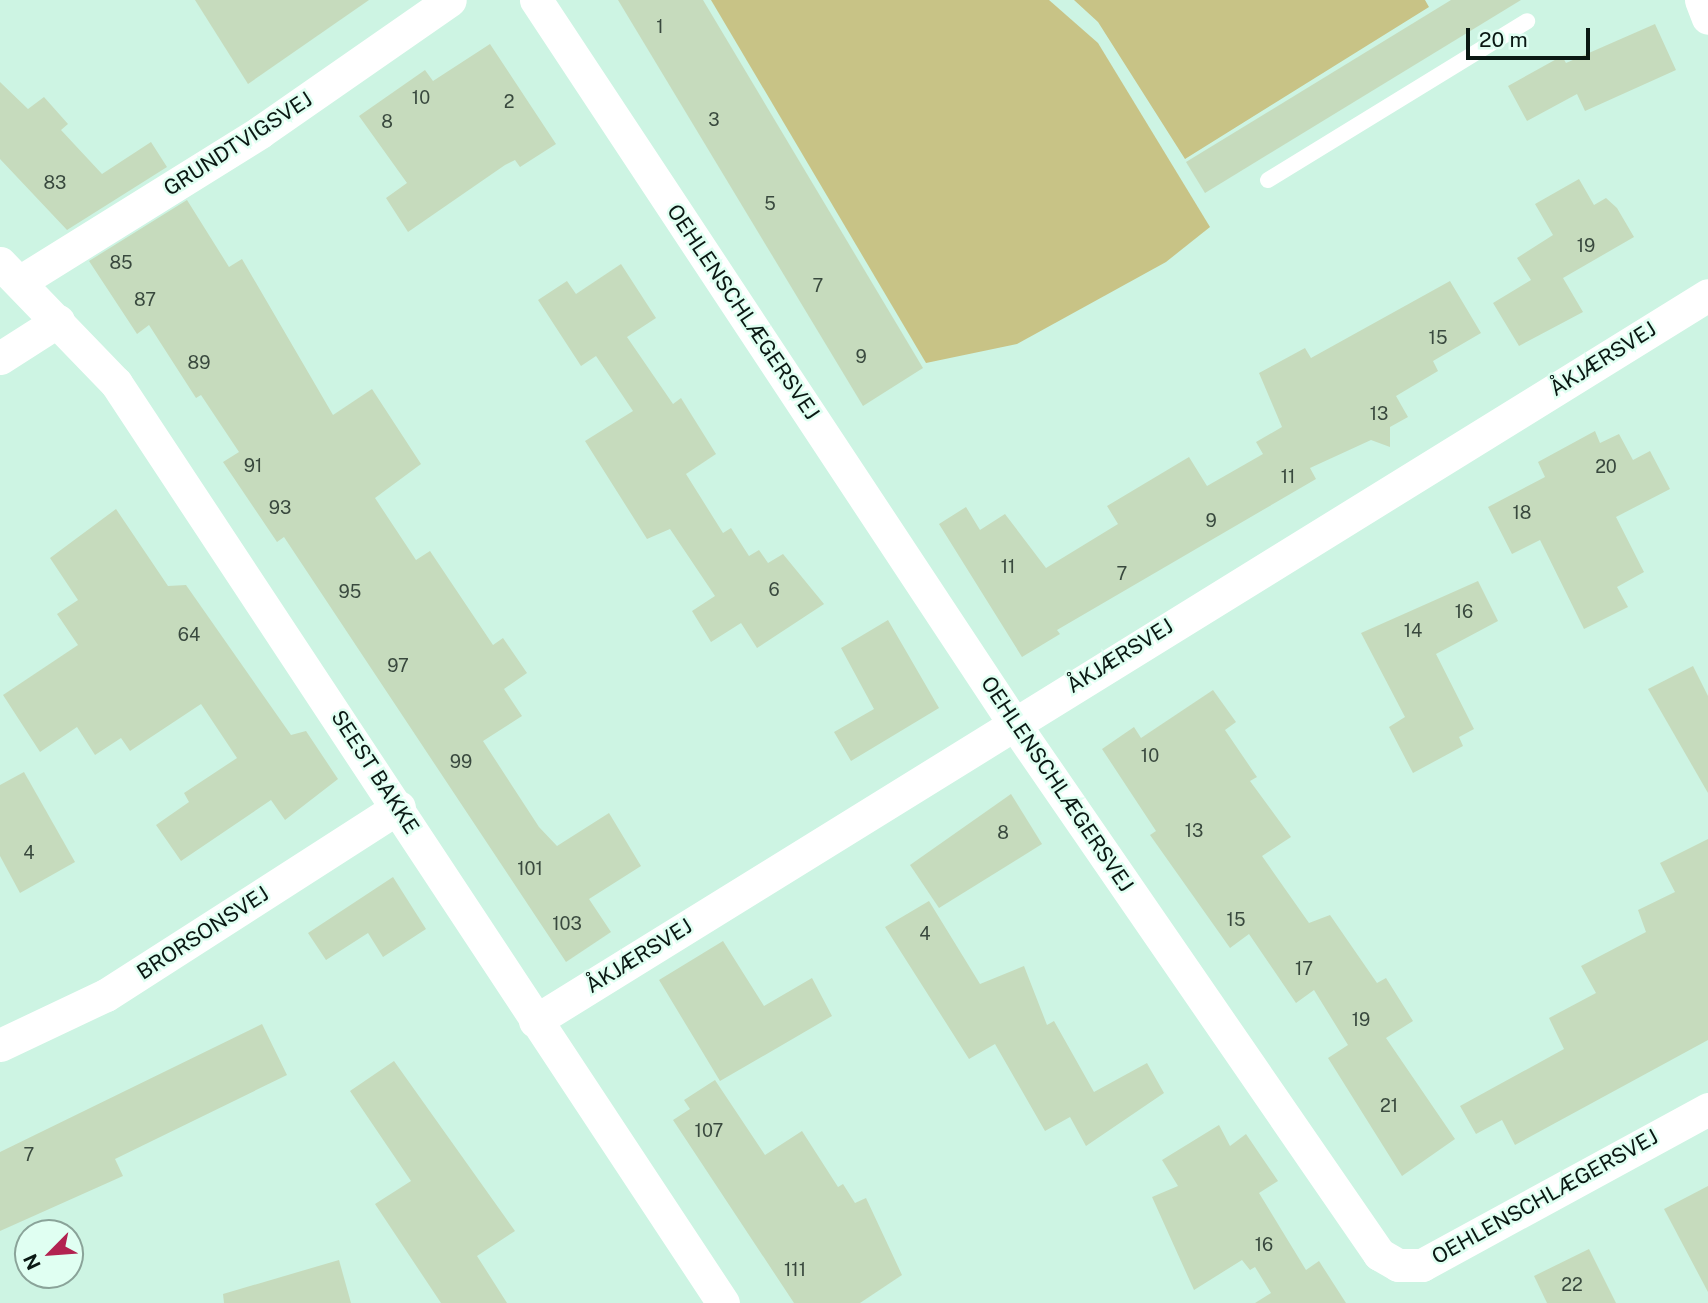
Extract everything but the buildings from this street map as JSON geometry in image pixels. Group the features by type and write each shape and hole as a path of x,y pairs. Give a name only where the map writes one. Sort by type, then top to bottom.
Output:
{"street":[{"name":"GRUNDTVIGSVEJ","path":"11,272 260,132 450,0"},
{"name":"OEHLENSCHLÆGERSVEJ","path":"536,0 1013,722 1379,1254 1398,1265 1422,1265 1708,1109"},
{"path":"1700,0 1708,18"},
{"name":"SEEST BAKKE","path":"11,272 116,383 399,807 535,1021 723,1303"},
{"name":"ÅKJÆRSVEJ","path":"535,1021 1013,722 1708,295"},
{"path":"0,358 58,321"},
{"name":"BRORSONSVEJ","path":"0,1045 106,995 399,807"}],"lane":[{"path":"1268,180 1527,21"}],"shaded area":[{"path":"711,0 1049,0 1098,43 1210,227 1166,262 1017,344 926,363"},
{"path":"1074,0 1425,0 1429,7 1185,159 1098,22"}]}
